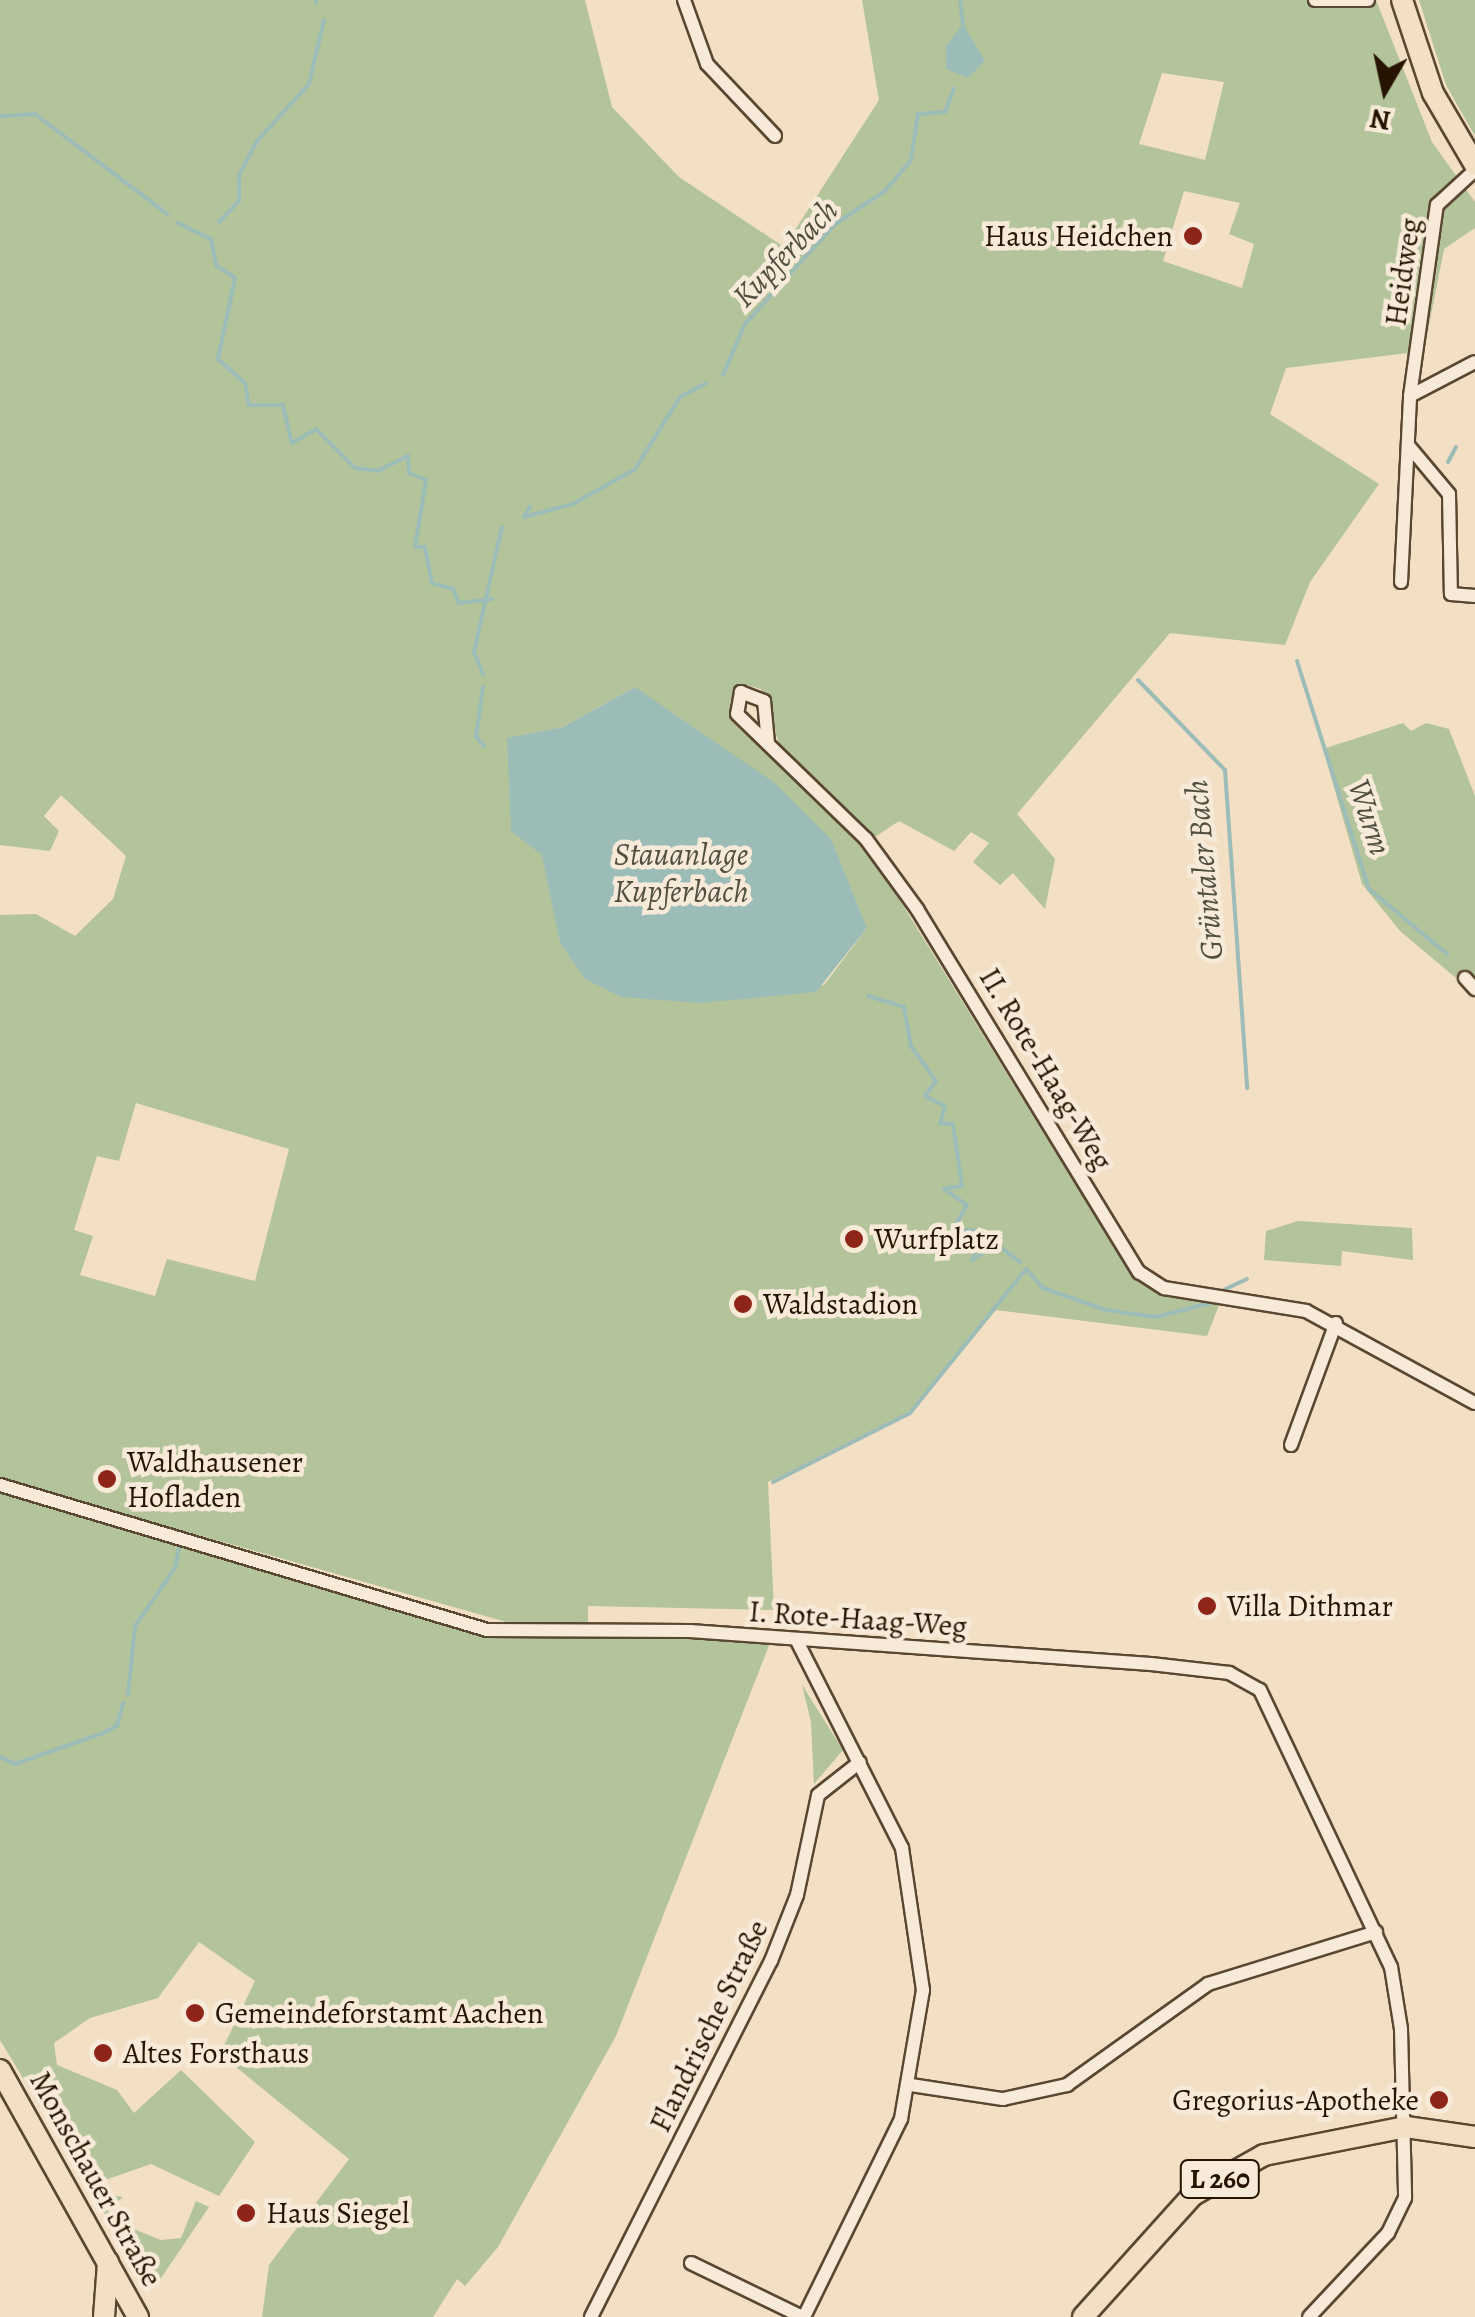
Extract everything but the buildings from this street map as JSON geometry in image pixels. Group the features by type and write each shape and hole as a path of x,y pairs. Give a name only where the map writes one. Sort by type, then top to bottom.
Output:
{"main road":[{"path":"1402,0 1432,92 1475,168"},
{"name":"Monschauer Straße","path":"0,2070 108,2254 138,2317"},
{"name":"L 260","path":"1083,2317 1154,2231 1237,2168 1310,2141 1406,2127 1475,2137"},
{"path":"104,2317 108,2254"}],"street":[{"path":"684,0 707,64 775,136"},
{"path":"1315,0 1368,0"},
{"name":"Heidweg","path":"1401,582 1410,396 1437,205 1475,168"},
{"path":"1410,396 1475,362"},
{"path":"1408,445 1449,494 1451,594 1475,596"},
{"name":"II. Rote-Haag-Weg","path":"768,743 866,838 917,909 1140,1272 1164,1288 1336,1324 1475,1403"},
{"path":"1291,1445 1336,1324"},
{"name":"I. Rote-Haag-Weg","path":"0,1484 487,1630 797,1641 1228,1673 1260,1690 1280,1718 1301,1783 1376,1932 1399,2001 1406,2127 1398,2217 1309,2317"},
{"path":"691,2262 803,2317 890,2151 911,2085 923,1990 912,1885 860,1762 797,1641"},
{"name":"Flandrische Straße","path":"591,2317 770,1961 797,1895 818,1795 860,1762"},
{"path":"911,2085 1002,2099 1067,2084 1208,1984 1376,1932"}],"green space":[{"path":"0,0 585,0 612,107 679,177 784,247 879,100 862,0 1376,0 1432,142 1475,202 1475,228 1444,249 1424,351 1286,368 1270,414 1379,484 1310,582 1285,645 1170,633 1017,814 1055,859 1045,909 1013,873 1000,885 973,862 989,843 971,832 954,851 899,821 875,837 781,749 761,689 747,685 730,702 730,720 867,847 1133,1278 1162,1296 1219,1305 1207,1336 996,1310 911,1414 768,1482 774,1610 588,1606 588,1622 517,1625 0,1479 0,915 36,914 75,936 113,899 126,856 61,795 44,816 59,831 50,851 0,845","holes":["1162,73 1224,82 1205,160 1139,144","1184,191 1240,203 1229,234 1254,244 1242,288 1163,261","635,687 867,928 824,985 560,943 555,896 508,738 563,727","136,1103 289,1149 255,1281 167,1259 155,1296 80,1275 93,1236 74,1230 97,1156 119,1161"]},
{"path":"1419,0 1475,0 1475,136 1446,85"},
{"path":"1403,723 1411,731 1426,723 1449,729 1475,796 1475,994 1400,931 1362,884 1323,749"},
{"path":"1298,1221 1412,1228 1413,1260 1342,1251 1341,1266 1264,1260 1266,1231"},
{"path":"0,1488 497,1637 589,1632 770,1643 616,2036 498,2247 465,2286 457,2279 433,2317 262,2317 269,2265 349,2159 220,2054 255,1981 199,1942 158,1998 90,2018 54,2043 57,2065 117,2090 134,2113 181,2070 255,2142 219,2196 151,2164 88,2186 0,2040"},
{"path":"802,1685 843,1750 814,1784 811,1722"},
{"path":"110,2195 123,2197 116,2203 136,2230 161,2240 181,2238 196,2201 209,2207 155,2287 99,2206"}],"water":[{"path":"963,24 985,61 968,78 946,69 946,46"},
{"name":"Stauanlage Kupferbach","path":"635,687 776,784 831,839 867,928 816,992 700,1003 621,997 585,979 560,943 542,855 511,831 507,738 563,727"}],"waterway":[{"name":"Kupferbach","path":"960,0 963,25"},
{"path":"219,222 239,201 239,175 257,141 309,84 324,20"},
{"name":"Kupferbach","path":"723,375 745,324 835,224 885,191 911,160 918,114 945,112 954,89"},
{"path":"0,116 35,114 167,214"},
{"path":"178,223 211,239 216,265 235,278 218,359 245,383 249,405 283,405 292,443 316,429 355,468 378,471 408,456 409,473 426,480 415,547 425,547 432,583 453,589 459,603 492,599"},
{"name":"Kupferbach","path":"524,517 573,504 635,469 680,397 706,383"},
{"name":"Wurm","path":"1448,462 1456,447"},
{"path":"524,517 530,507"},
{"name":"Kupferbach","path":"483,674 474,652 502,527"},
{"name":"Wurm","path":"1297,661 1369,889 1447,954"},
{"name":"Grüntaler Bach","path":"1138,680 1225,770 1247,1088"},
{"name":"Kupferbach","path":"483,687 476,737 484,746"},
{"name":"Kupferbach","path":"868,996 904,1007 911,1046 936,1081 925,1096 945,1106 940,1123 953,1124 962,1186 944,1189 967,1205 957,1222 963,1230 980,1231 972,1260 996,1244 1020,1262"},
{"path":"773,1482 910,1413 1026,1269 1043,1288 1106,1310 1156,1317 1214,1302"},
{"name":"Kupferbach","path":"1217,1293 1247,1279"},
{"path":"128,1695 135,1626 175,1568 180,1542"},
{"path":"0,1757 15,1764 103,1733 117,1726 123,1703"}],"place":[{"name":"Haus Heidchen","path":"1193,236"},
{"name":"Wurfplatz","path":"854,1239"},
{"name":"Waldstadion","path":"743,1304"},
{"name":"Waldhausener Hofladen","path":"107,1479"},
{"name":"Villa Dithmar","path":"1207,1606"},
{"name":"Gemeindeforstamt Aachen","path":"195,2013"},
{"name":"Altes Forsthaus","path":"103,2053"},
{"name":"Gregorius-Apotheke","path":"1439,2100"},
{"name":"Haus Siegel","path":"246,2213"}]}
